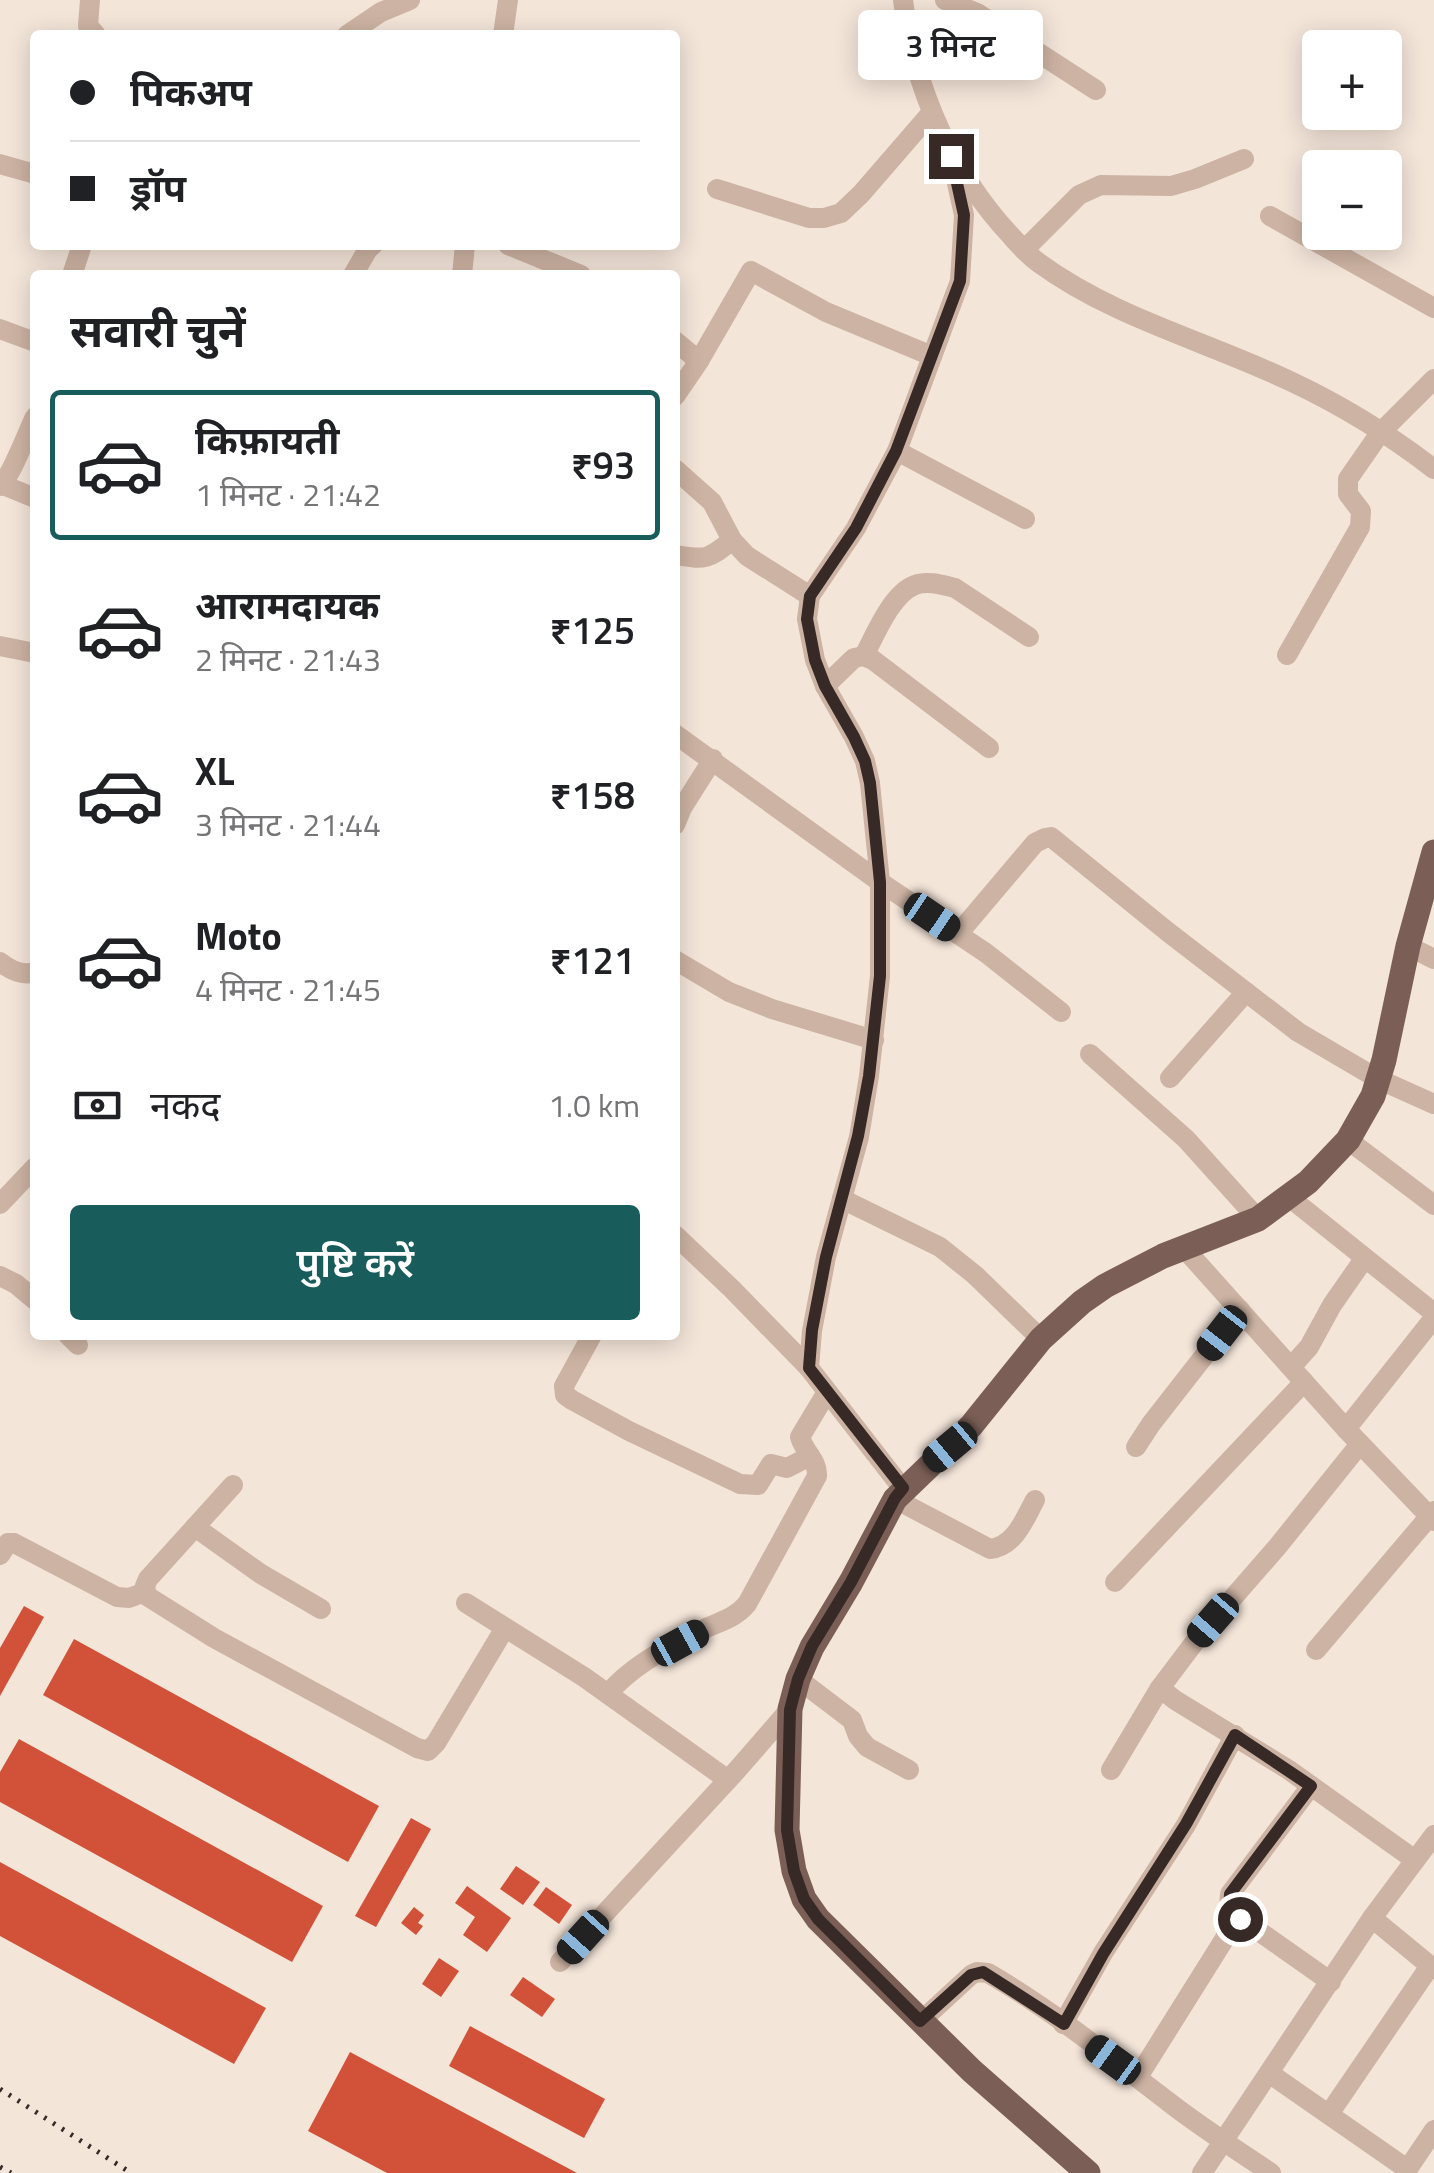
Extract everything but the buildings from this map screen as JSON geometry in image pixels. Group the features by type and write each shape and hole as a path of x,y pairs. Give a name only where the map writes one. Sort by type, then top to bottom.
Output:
{"main road":[{"path":"1079,2170 920,2021 818,1919 804,1899 794,1871 787,1830 790,1710 798,1679 812,1646 899,1494 971,1426 1042,1338 1105,1286 1150,1262 1258,1219 1289,1197 1348,1140 1378,1080 1392,1032 1408,946 1433,860"}],"street":[{"path":"90,0 88,26 92,30"},
{"path":"354,30 381,12 410,0"},
{"path":"504,30 508,0"},
{"path":"809,1368 826,1257 858,1136 880,976 880,882 870,783 854,737 825,686 810,639 810,596 856,528 896,451 960,281 964,215 951,156 932,112 907,33 902,0"},
{"path":"944,0 977,14 1096,90"},
{"path":"718,189 809,218 840,213 862,194 932,112"},
{"path":"951,156 994,217 1035,261 1111,305 1294,382 1434,469"},
{"path":"1024,250 1078,195 1101,185 1170,186 1244,159"},
{"path":"0,164 30,173"},
{"path":"1270,216 1434,308"},
{"path":"520,250 568,270"},
{"path":"680,389 750,271 826,312 932,356"},
{"path":"0,329 30,340"},
{"path":"680,345 699,361"},
{"path":"1287,655 1360,527 1361,512 1348,494 1348,479 1380,433 1434,379"},
{"path":"30,427 9,478 2,485 30,496"},
{"path":"896,451 1026,519"},
{"path":"680,473 712,502 732,540 747,556 810,596"},
{"path":"680,556 712,556 732,540"},
{"path":"864,656 896,599 917,584 954,588 1029,637"},
{"path":"0,646 30,651"},
{"path":"825,686 854,658 864,656 989,748"},
{"path":"680,737 880,882 986,953 1061,1012"},
{"path":"680,813 714,759"},
{"path":"958,934 1035,843 1052,838 1298,1032 1378,1080 1434,1104"},
{"path":"1408,946 1434,959"},
{"path":"680,963 728,992 874,1040"},
{"path":"2,966 30,974"},
{"path":"1170,1078 1246,992"},
{"path":"1090,1054 1186,1139 1258,1219"},
{"path":"1348,1140 1434,1205"},
{"path":"0,1204 30,1172"},
{"path":"1111,1770 1160,1688 1196,1639 1278,1546 1434,1316 1289,1197"},
{"path":"842,1199 940,1247 1042,1338"},
{"path":"680,1240 809,1368 899,1494 990,1549 1002,1547 1014,1537 1035,1500"},
{"path":"1184,1248 1353,1437 1433,1516 1316,1650"},
{"path":"1115,1582 1298,1374 1332,1305 1364,1259"},
{"path":"0,1276 30,1296"},
{"path":"1136,1447 1240,1310"},
{"path":"589,1340 564,1386 565,1395 572,1400 750,1486 758,1486 772,1464 785,1468 810,1456"},
{"path":"608,1694 630,1671 740,1612 817,1476 818,1467 802,1444 800,1434 828,1392"},
{"path":"233,1485 148,1579 147,1596 214,1638 424,1751 436,1743 505,1628"},
{"path":"195,1527 261,1574 321,1609"},
{"path":"0,1555 8,1543 14,1543 107,1593 129,1598 145,1592"},
{"path":"466,1603 608,1694 728,1780"},
{"path":"798,1679 852,1720 867,1747 909,1770"},
{"path":"1160,1688 1311,1786 1415,1860"},
{"path":"560,1962 790,1710"},
{"path":"1064,2024 1103,1954 1186,1824 1235,1735"},
{"path":"1233,1922 1230,1894 1311,1786"},
{"path":"1202,2173 1372,1918 1434,1834"},
{"path":"1329,2114 1432,1967 1372,1918"},
{"path":"1138,2077 1233,1922 1242,1920 1331,1982"},
{"path":"920,2021 971,1975 983,1972 1064,2024 1170,2104 1272,2173"},
{"path":"1269,2073 1406,2171 1434,2130"}],"railway":[{"path":"0,2089 131,2173"},
{"path":"0,2167 11,2173"}],"route":[{"path":"951,156 964,215 960,281 896,451 856,528 810,596 807,619 825,686 865,761 880,882 880,976 869,1076 858,1136 826,1257 809,1368 903,1488 812,1646 798,1679 790,1710 787,1830 794,1871 804,1899 818,1919 920,2021 971,1975 983,1972 1064,2024 1103,1954 1186,1824 1235,1735 1311,1786 1230,1894 1233,1922 1240,1919"}]}
